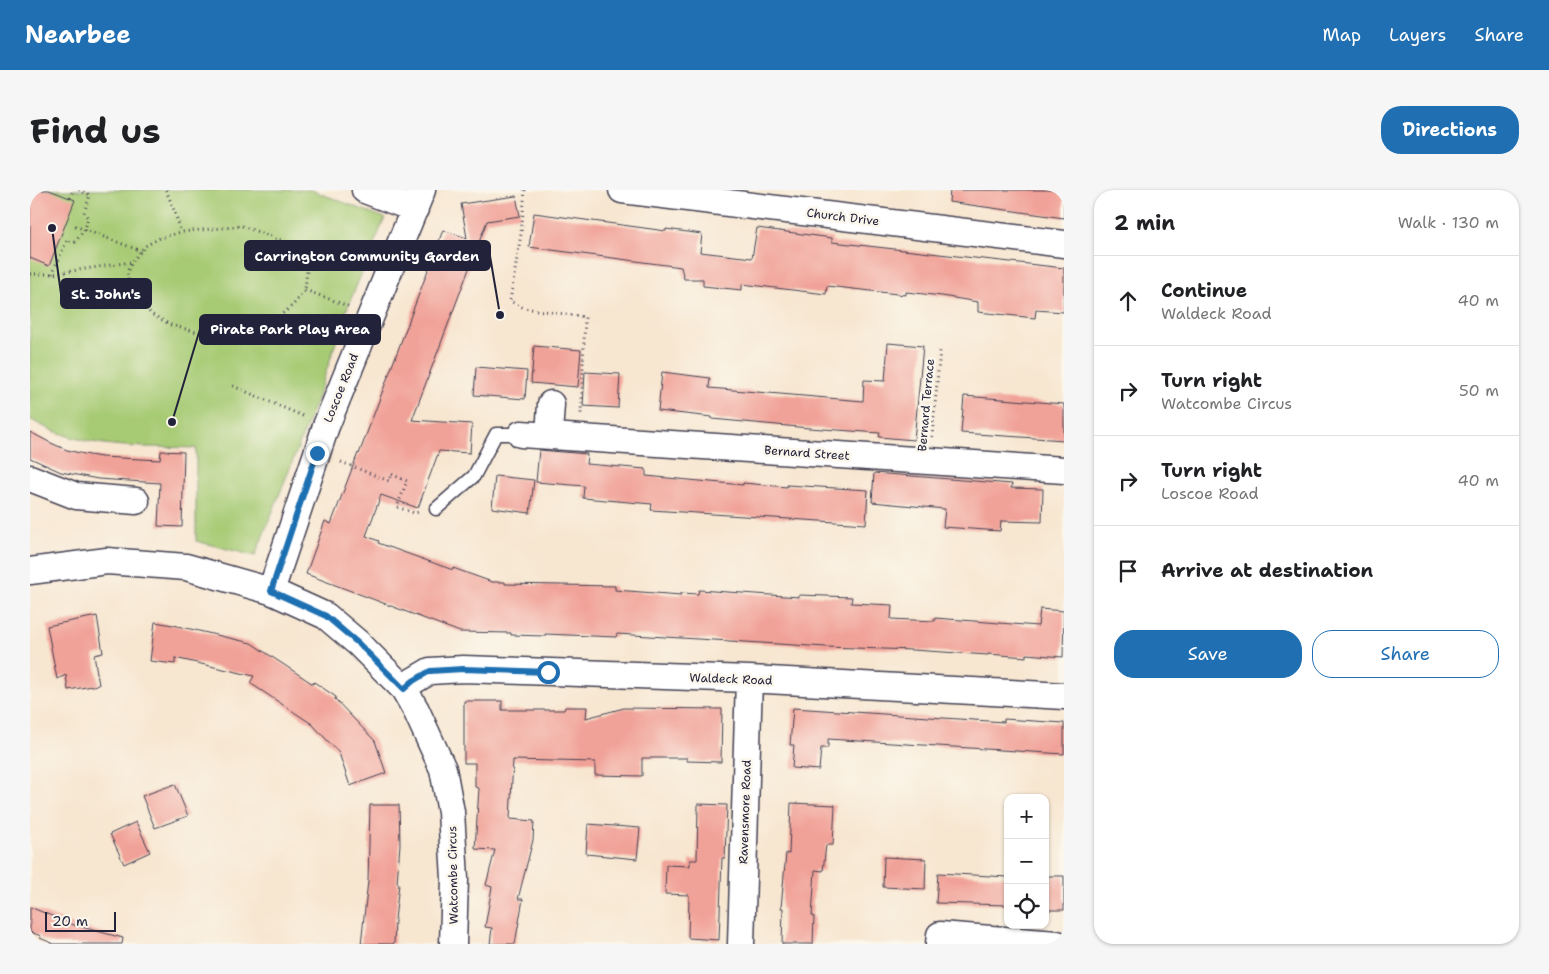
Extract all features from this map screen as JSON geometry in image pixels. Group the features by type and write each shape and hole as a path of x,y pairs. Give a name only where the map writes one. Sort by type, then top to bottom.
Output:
{"street":[{"path":"365,190 419,199"},
{"name":"Church Drive","path":"622,190 1064,244"},
{"name":"Loscoe Road","path":"271,591 326,426 419,199"},
{"path":"549,436 551,404"},
{"name":"Bernard Street","path":"521,434 1064,470"},
{"path":"30,478 74,501 136,500"},
{"name":"Watcombe Circus","path":"31,567 107,561 186,567 271,591 326,616 359,644 404,689 416,710 443,769 452,812 455,879 452,944"},
{"name":"Waldeck Road","path":"404,689 430,671 463,669 749,679 1064,696"},
{"name":"Ravensmore Road","path":"741,944 749,679"},
{"path":"939,944 940,935 1057,944"}],"lane":[{"path":"436,509 474,476 496,434 521,434"}],"path":[{"path":"70,198 73,190"},
{"path":"52,274 67,240 75,242 85,229 88,218 84,213 90,194 79,190"},
{"path":"166,190 176,213 181,232"},
{"path":"525,190 521,234 510,301 524,308 585,317 580,437"},
{"path":"75,226 141,251"},
{"path":"242,226 283,241 301,253 307,270 306,290 293,305 258,331 226,337 204,334 172,324 151,314 138,299 128,282 128,270 145,246 160,238 181,232 242,226"},
{"path":"30,274 52,274 132,262"},
{"path":"306,290 372,315"},
{"name":"Bernard Terrace","path":"930,461 940,350"},
{"path":"234,386 326,426"},
{"path":"317,453 389,481 391,474 407,481 397,507 414,513 436,509"}],"green space":[{"path":"30,190 311,190 385,218 348,306 316,402 255,556 196,541 196,448 111,445 90,442 70,437 30,419"}],"building":[{"path":"30,190 49,190 75,200 49,266 30,258"},
{"path":"950,190 1064,190 1064,218 949,202"},
{"path":"516,196 520,216 487,221 412,420 472,424 470,453 439,451 418,508 381,495 366,536 379,541 378,543 453,570 453,568 492,582 505,582 505,584 615,586 615,590 681,595 681,593 698,594 699,590 799,597 799,595 852,597 851,603 892,605 891,619 935,621 935,618 1038,626 1040,609 1064,611 1063,657 1026,654 1026,657 826,647 617,634 616,637 460,632 306,574 325,521 331,524 359,454 443,230 467,238 461,204"},
{"path":"534,213 702,234 700,252 752,258 757,228 832,238 832,242 1064,268 1064,312 1036,310 1035,318 978,312 978,302 906,292 906,295 827,286 826,294 742,284 742,290 703,286 703,279 684,279 681,267 529,247"},
{"path":"888,343 923,346 914,440 879,437 880,433 712,419 712,417 658,411 662,372 710,378 709,388 863,401 864,380 885,381"},
{"path":"534,346 581,350 578,387 531,383"},
{"path":"476,367 527,371 525,399 474,395"},
{"path":"585,372 620,374 618,408 583,406"},
{"path":"964,396 1064,404 1064,440 961,433"},
{"path":"30,432 67,450 101,457 160,460 161,451 184,452 182,527 158,526 160,483 98,479 61,472 30,458"},
{"path":"539,450 587,454 586,464 646,469 646,476 743,485 743,483 787,487 787,485 868,490 866,524 651,510 652,504 583,498 584,486 536,482"},
{"path":"874,473 1012,484 1011,488 1043,489 1042,522 1001,521 1000,531 943,527 945,509 872,502"},
{"path":"495,476 534,480 530,513 492,508"},
{"path":"97,616 103,653 94,655 99,685 68,690 66,675 57,679 47,626"},
{"path":"155,622 251,643 313,684 314,682 336,697 335,699 375,741 386,773 350,786 339,753 312,724 250,683 254,676 175,658 175,664 150,661"},
{"path":"464,701 502,701 502,710 564,710 565,707 587,707 586,718 624,708 722,709 721,762 687,761 687,758 642,758 642,776 595,775 595,762 513,760 510,819 534,821 533,840 518,899 523,899 515,944 490,944 492,928 485,927 492,887 486,885 495,850 475,849 479,788 475,787 475,763 464,763"},
{"path":"793,708 1004,722 1004,719 1064,723 1064,754 828,739 828,748 821,748 819,770 792,768 794,745 790,745"},
{"path":"175,784 188,816 155,828 142,796"},
{"path":"791,803 835,805 833,845 826,845 823,871 815,870 812,916 814,916 813,944 782,944 783,908 781,908 786,853 789,854"},
{"path":"698,804 727,805 725,858 722,858 719,940 688,938 689,895 665,894 666,865 690,866 690,860 697,860"},
{"path":"370,805 399,805 400,844 397,883 399,884 394,944 361,944 368,881"},
{"path":"136,822 150,852 124,864 110,834"},
{"path":"588,824 640,828 637,859 586,854"},
{"path":"884,857 926,859 925,889 883,887"},
{"path":"938,873 1004,877 1004,905 936,903"},
{"path":"1049,876 1064,876 1064,910 1049,910"},
{"path":"30,907 74,925 123,938 122,944 54,944 30,932"}],"place":[{"name":"St. John's","path":"52,228"},
{"name":"Carrington Community Garden","path":"500,315"},
{"name":"Pirate Park Play Area","path":"172,422"}],"route":[{"path":"317,453 271,591 326,616 359,644 404,689 430,671 463,669 548,672"}]}
